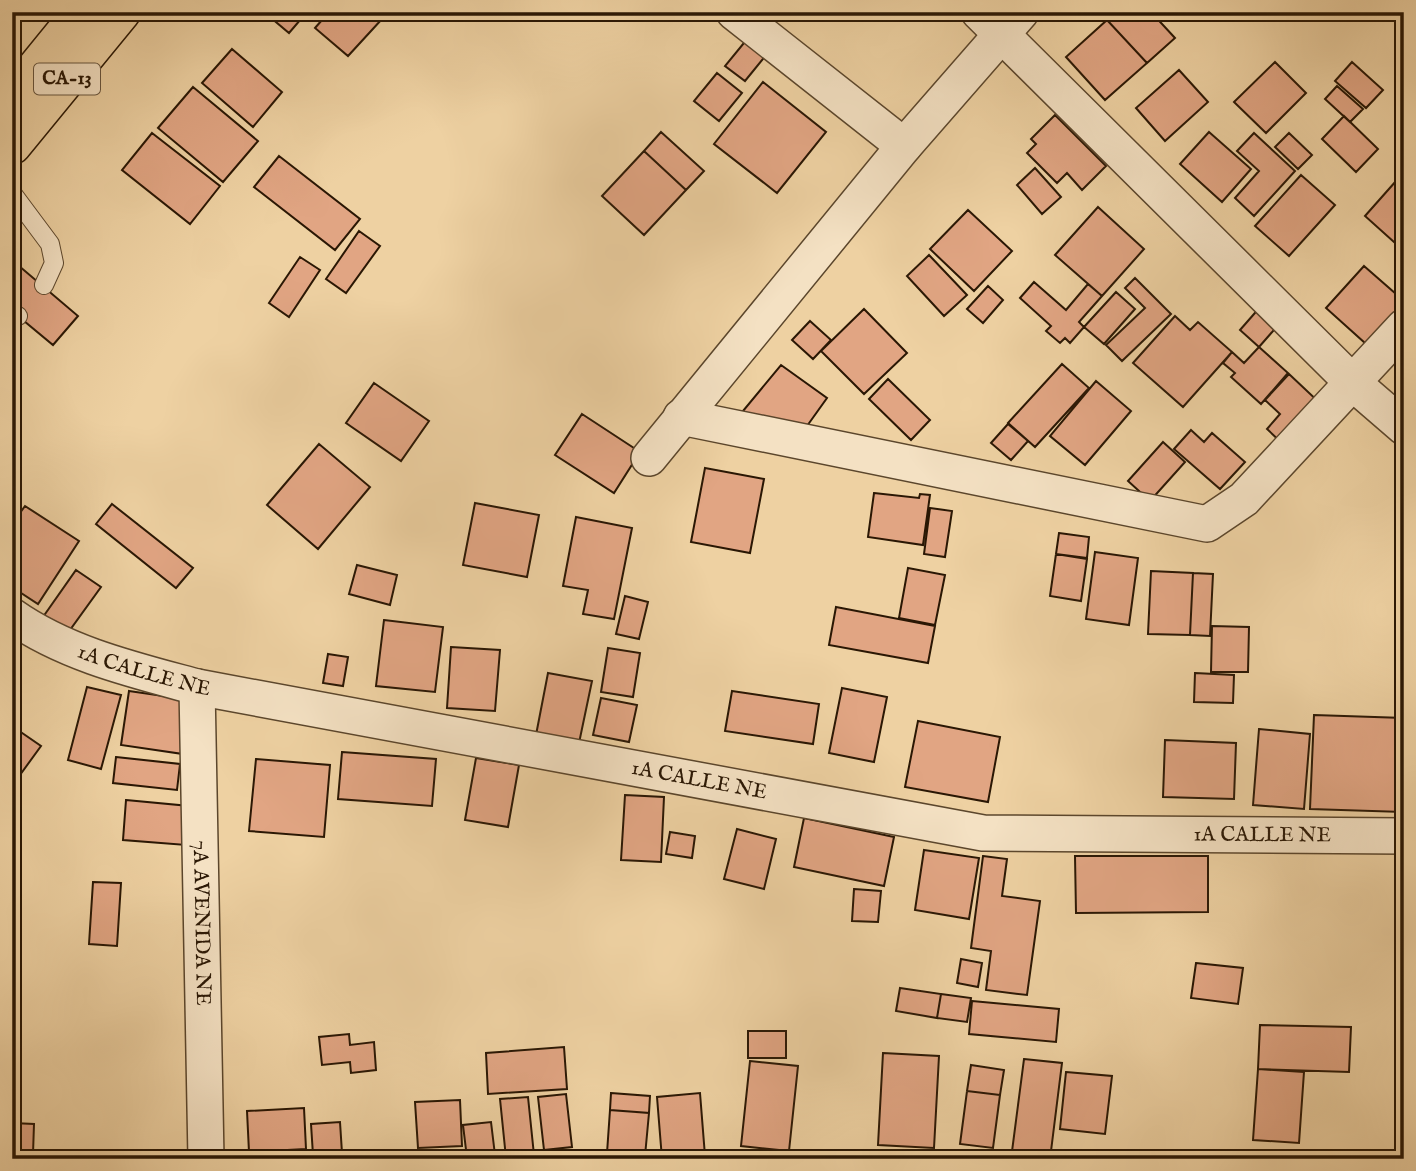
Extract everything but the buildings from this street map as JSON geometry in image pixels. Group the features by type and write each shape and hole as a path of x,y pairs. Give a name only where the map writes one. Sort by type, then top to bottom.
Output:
{"main road":[{"name":"CA-13","path":"12,98 82,12"},
{"name":"CA-13","path":"12,145 121,12"}],"street":[{"path":"734,12 904,146"},
{"path":"649,458 904,146 1000,19 1353,383 1404,427"},
{"path":"681,417 1207,524 1244,499 1404,327"},
{"name":"1A CALLE NE","path":"12,616 30,629 118,666 197,687 983,833 1404,836"},
{"name":"7A AVENIDA NE","path":"197,687 206,1159"}],"lane":[{"path":"12,193 50,244 54,263 44,285"}]}
